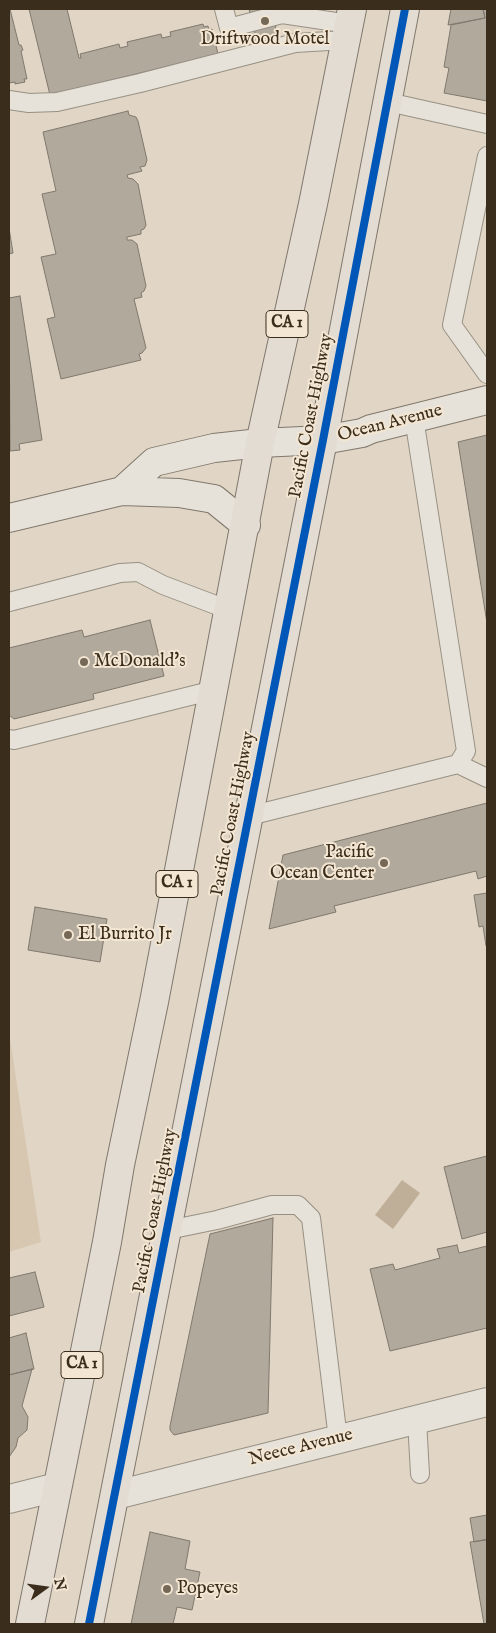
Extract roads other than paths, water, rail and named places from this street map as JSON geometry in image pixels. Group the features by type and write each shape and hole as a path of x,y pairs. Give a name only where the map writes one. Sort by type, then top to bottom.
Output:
{"highway":[{"name":"Pacific Coast Highway","path":"89,1624 323,440 405,9"},
{"name":"CA 1","path":"30,1624 156,992 246,525 260,443 313,204 349,24"}],"street":[{"name":"Ocean Avenue","path":"9,518 122,491 154,462 214,448 260,443 323,440 362,433 371,429 487,400"},
{"path":"122,491 178,493 214,498 246,525"},
{"name":"Neece Avenue","path":"116,1495 487,1402"},
{"path":"9,1500 57,1487"}],"lane":[{"path":"224,9 229,28 282,14 349,24"},
{"path":"9,100 29,103 57,102 112,90 295,43 349,24"},
{"path":"388,102 487,124"},
{"path":"487,156 452,325 487,374"},
{"path":"414,418 466,751 458,764"},
{"path":"9,602 120,573 138,572 163,585 229,610"},
{"path":"9,739 14,740 214,690"},
{"path":"249,816 458,764 487,778"},
{"path":"168,1230 218,1220 272,1204 298,1205 311,1218 338,1439"},
{"path":"417,1420 420,1474"}],"place":[{"name":"Driftwood Motel","path":"265,21"},
{"name":"McDonald's","path":"84,662"},
{"name":"Pacific Ocean Center","path":"384,863"},
{"name":"El Burrito Jr","path":"68,935"},
{"name":"Popeyes","path":"167,1589"}]}
